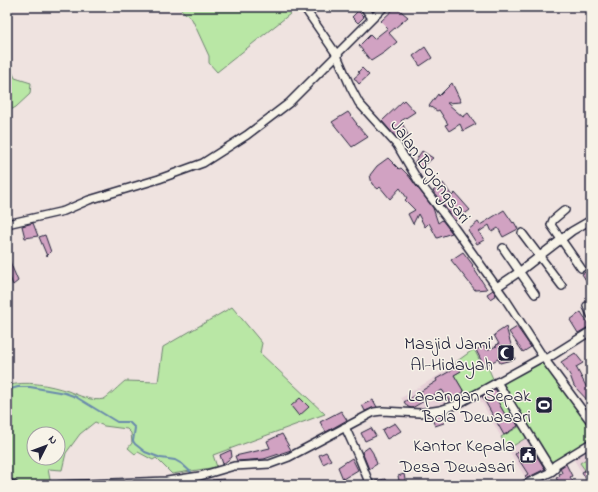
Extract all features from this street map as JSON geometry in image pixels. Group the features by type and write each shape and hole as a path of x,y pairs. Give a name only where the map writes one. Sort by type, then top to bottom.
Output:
{"street":[{"name":"Jalan Bojongsari","path":"304,7 337,55 359,103 397,146 420,182 443,211 544,358 591,422"},
{"path":"364,7 372,18"},
{"path":"7,224 54,215 89,200 190,168 207,161 247,135 289,103 384,7"},
{"path":"565,210 553,220 551,224 581,268"},
{"path":"496,288 561,239 591,220"},
{"path":"522,232 562,286"},
{"path":"503,248 535,294"},
{"path":"587,306 591,315"},
{"path":"60,485 167,481 197,476 230,466 260,465 279,462 378,411 420,412 440,410 460,403 591,331"},
{"path":"497,382 552,471"},
{"path":"345,427 370,485"},
{"path":"524,485 552,471 555,469 555,465 591,444"},
{"path":"7,483 14,485"}],"shaded area":[{"path":"457,364 474,392 456,402 432,409 409,410 401,398"},
{"path":"497,385 522,425 501,437 478,396"},
{"name":"Kantor Kepala Desa Dewasari","path":"532,434 553,470 528,482 508,449"},
{"path":"591,446 591,480 588,482 572,457"}],"green space":[{"path":"178,7 288,7 290,14 217,72 209,63 209,56 192,19"},
{"path":"7,60 15,78 31,83 30,94 16,107 7,112"},
{"path":"232,307 262,343 260,353 325,414 213,455 217,467 172,474 156,458 153,460 138,452 135,454 128,448 132,443 131,433 127,429 104,426 95,422 80,434 66,453 66,426 26,426 26,466 63,466 62,470 48,469 51,485 7,485 7,386 22,383 45,385 90,399 99,400 104,399 125,381 158,382 163,347"},
{"path":"474,349 483,367 487,365 494,381 451,404 466,395 454,375 461,371 456,362"},
{"name":"Lapangan Sepak Bola Dewasari","path":"542,360 591,426 591,441 551,465 500,383"},
{"path":"503,397 515,416 508,420 497,400"},
{"path":"522,425 529,436 508,449 501,437"},
{"path":"591,456 591,467 585,470 580,463"}],"building":[{"path":"396,7 408,17 389,33 397,42 371,61 359,46 370,35 374,39 388,28 381,21"},
{"path":"358,11 364,17 358,23 352,17"},
{"path":"425,47 432,58 420,66 413,56"},
{"path":"362,68 369,75 359,84 354,78 360,73 358,72"},
{"path":"452,83 461,102 447,103 463,117 468,113 476,124 463,131 460,124 449,131 445,125 448,124 439,110 437,111 429,106 438,94 439,96"},
{"path":"404,100 415,112 401,121 409,137 401,143 382,121"},
{"path":"348,112 356,124 368,137 352,147 332,122"},
{"path":"422,151 433,158 421,168 414,163"},
{"path":"388,158 399,169 401,168 408,175 433,208 438,223 442,220 452,233 437,238 429,223 425,227 418,214 413,224 408,214 415,210 405,200 407,198 400,188 390,199 380,187 378,189 372,184 370,175 377,166"},
{"path":"443,183 452,196 455,193 470,210 455,221 433,191"},
{"path":"504,210 518,229 503,237 498,228 492,232 489,225 479,232 484,240 477,244 468,230 478,222 480,225"},
{"path":"33,223 38,236 25,238 22,226"},
{"path":"45,235 51,252 47,256 39,237"},
{"path":"463,252 473,265 472,266 487,289 475,290 451,260"},
{"path":"7,255 18,281 13,285 7,270"},
{"path":"591,269 591,288 582,274"},
{"path":"493,290 496,295 490,299 487,294"},
{"path":"581,312 590,326 578,333 570,320"},
{"path":"506,327 515,359 500,363 498,359 484,366 476,350 484,346 486,350 497,346 496,345 499,344 494,335"},
{"path":"517,327 531,347 523,352 509,332"},
{"path":"575,353 583,363 576,367 587,388 591,386 591,404 574,386 570,375 561,362"},
{"path":"457,364 461,371 454,375 464,392 449,401 442,390 412,408 408,407 404,402 437,381 436,379 452,370 451,368"},
{"path":"495,389 501,398 497,400 508,420 513,417 518,426 504,435 482,396"},
{"path":"300,398 309,407 299,416 291,406"},
{"path":"373,400 377,407 365,411 362,405"},
{"path":"341,411 347,420 326,432 320,422"},
{"path":"441,415 444,423 435,426 432,419 434,416"},
{"path":"395,423 401,431 387,439 382,430"},
{"path":"371,428 376,436 365,441 361,433"},
{"path":"282,434 291,450 264,459 237,461 235,456 270,448 267,441"},
{"path":"369,447 377,464 369,469 362,452"},
{"path":"531,447 545,469 527,478 525,476 528,474 515,454 522,450 523,452"},
{"path":"231,450 232,457 223,464 220,455"},
{"path":"326,452 331,460 323,464 319,455"},
{"path":"352,458 358,470 343,479 338,467"},
{"path":"566,464 572,476 570,477 575,485 562,485 556,478 562,473 560,468"},
{"path":"591,467 591,478 587,481 582,472"},
{"path":"404,474 406,485 400,485 398,476"},
{"path":"224,479 226,485 214,485 212,480"},
{"path":"385,479 388,485 376,485 375,481"}],"waterway":[{"path":"7,390 18,387 30,387 65,393 76,397 117,422 129,422 135,428 133,441 135,444 145,452 161,458 175,460 194,475"},
{"path":"198,478 206,485"}],"place":[{"name":"Masjid Jami' Al-Hidayah","path":"506,353"},
{"name":"Lapangan Sepak Bola Dewasari","path":"544,405"},
{"name":"Kantor Kepala Desa Dewasari","path":"528,455"}]}
